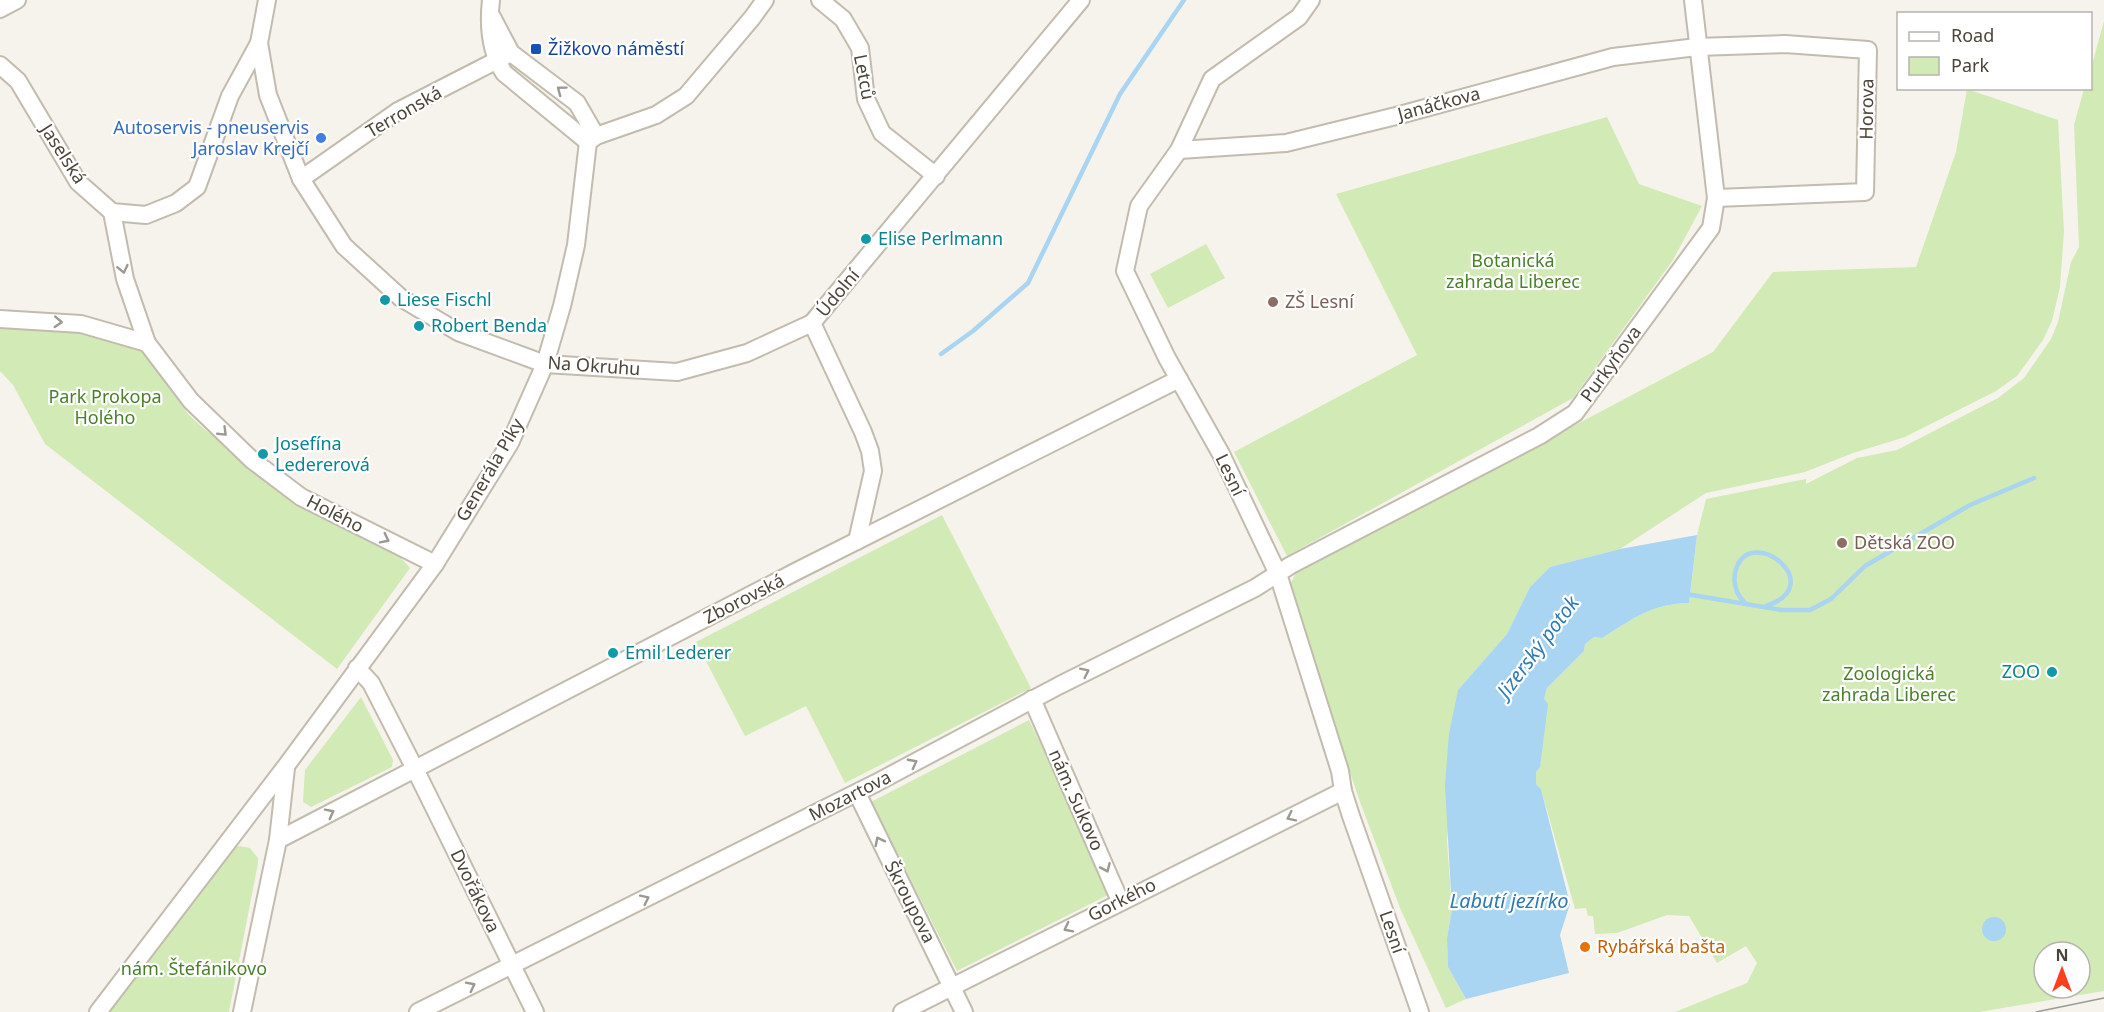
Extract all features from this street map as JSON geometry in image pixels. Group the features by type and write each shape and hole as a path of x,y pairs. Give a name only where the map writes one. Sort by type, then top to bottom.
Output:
{"street":[{"path":"0,9 18,0"},
{"name":"Na Okruhu","path":"267,0 259,43 268,95 301,179 344,246 401,298 458,332 544,364 677,372 747,353 812,323"},
{"path":"592,139 656,115 686,96 765,0"},
{"name":"Letců","path":"820,0 843,19 860,48 866,99 882,133 936,176"},
{"name":"Údolní","path":"857,541 873,471 870,450 812,323 1081,0"},
{"name":"Lesní","path":"1311,0 1299,17 1212,78 1179,150 1139,206 1125,271 1167,358 1221,454 1278,574 1340,771 1343,791 1420,1012"},
{"name":"Purkyňova","path":"1278,574 1539,436 1575,413 1711,228 1716,198 1693,0"},
{"path":"490,7 491,41 504,58 578,103 592,139"},
{"path":"112,212 146,215 176,203 197,187 231,96 259,43"},
{"name":"Horova","path":"1697,47 1785,44 1868,50 1865,192 1716,198"},
{"name":"Janáčkova","path":"1179,150 1286,143 1396,116 1613,57 1697,47"},
{"path":"504,58 504,73 592,139"},
{"name":"Terronská","path":"301,179 398,111 504,58"},
{"name":"Jaselská","path":"0,64 18,81 78,182 112,212"},
{"name":"Generála Píky","path":"357,668 435,564 510,442 544,364 562,306 576,244 592,139"},
{"name":"Holého","path":"112,212 125,279 147,343 191,401 252,460 301,497 435,564"},
{"path":"0,319 81,324 147,343"},
{"name":"Zborovská","path":"415,769 857,541 1179,380"},
{"name":"Mozartova","path":"418,1012 857,793 1032,699 1255,588 1278,574"},
{"path":"98,1012 286,766 357,668 370,683 415,769 278,840"},
{"name":"nám. Sukovo","path":"1032,699 1120,901"},
{"path":"242,1012 278,840 286,766"},
{"name":"Dvořákova","path":"415,769 535,1012"},
{"name":"Gorkého","path":"902,1012 1343,791"},
{"name":"Škroupova","path":"857,793 964,1012"}],"green space":[{"name":"Zoologická zahrada Liberec","path":"2104,21 2104,991 2092,993 2092,940 2032,940 2032,1000 2050,1000 1979,1012 1675,1012 1747,983 1757,963 1746,946 1717,963 1689,916 1667,915 1617,933 1595,934 1593,916 1588,916 1586,908 1575,909 1541,789 1536,784 1536,772 1540,767 1544,699 1547,688 1584,651 1585,644 1594,637 1602,638 1642,614 1663,606 1689,603 1697,535 1706,499 1806,479 1806,484 1857,458 1897,450 1998,398 2024,378 2051,339 2058,322 2071,262 2079,247 2074,125 2084,90 2092,90 2092,64"},
{"path":"1967,90 2058,120 2064,231 2060,287 2052,321 2043,340 2017,376 1996,391 1905,437 1853,453 1805,472 1706,493 1620,549 1550,567 1530,587 1507,634 1458,690 1447,841 1452,910 1447,938 1448,967 1466,999 1446,1008 1400,908 1360,802 1288,588 1296,573 1713,352 1773,272 1916,267 1956,152"},
{"name":"Botanická zahrada Liberec","path":"1607,117 1639,184 1702,206 1673,260 1573,398 1287,556 1234,452 1417,355 1336,194"},
{"path":"1206,244 1225,278 1168,308 1150,274"},
{"name":"Park Prokopa Holého","path":"74,326 108,341 139,346 149,356 188,414 203,428 300,502 400,557 410,568 337,669 45,444 13,385 0,371 0,329"},
{"path":"942,515 1031,688 845,783 806,706 745,736 696,642"},
{"path":"361,697 393,760 392,767 311,807 303,802 305,770"},
{"path":"1029,720 1114,892 957,971 871,802"},
{"name":"nám. Štefánikovo","path":"239,846 250,848 258,858 258,863 229,1012 107,1012 233,848"}],"water":[{"name":"Labutí jezírko","path":"1697,535 1689,603 1663,606 1642,614 1602,638 1594,637 1585,644 1584,651 1547,688 1544,699 1548,704 1536,784 1541,789 1570,904 1560,935 1569,973 1466,999 1448,967 1447,938 1452,910 1445,785 1449,734 1458,690 1507,634 1530,587 1550,567 1620,549"},
{"path":"1994,917 2002,921 2006,929 2002,937 1994,941 1986,937 1982,929 1986,921"}],"waterway":[{"path":"941,354 973,331 1028,283 1120,94 1184,0"},
{"name":"Jizerský potok","path":"1686,594 1781,610 1810,610 1831,599 1865,566 1970,505 2034,478"},
{"path":"1745,603 1736,588 1734,579 1736,569 1744,557 1756,552 1769,555 1781,562 1789,573 1790,585 1784,596 1766,606"}],"tram line":[{"path":"2036,1012 2104,998"}],"place":[{"name":"Žižkovo náměstí","path":"536,49"},
{"name":"Autoservis - pneuservis Jaroslav Krejčí","path":"321,138"},
{"name":"Elise Perlmann","path":"866,239"},
{"name":"Liese Fischl","path":"385,300"},
{"name":"ZŠ Lesní","path":"1273,302"},
{"name":"Robert Benda","path":"419,326"},
{"name":"Josefína Ledererová","path":"263,454"},
{"name":"Dětská ZOO","path":"1842,543"},
{"name":"Emil Lederer","path":"613,653"},
{"name":"ZOO","path":"2052,672"},
{"name":"Rybářská bašta","path":"1585,947"}]}
